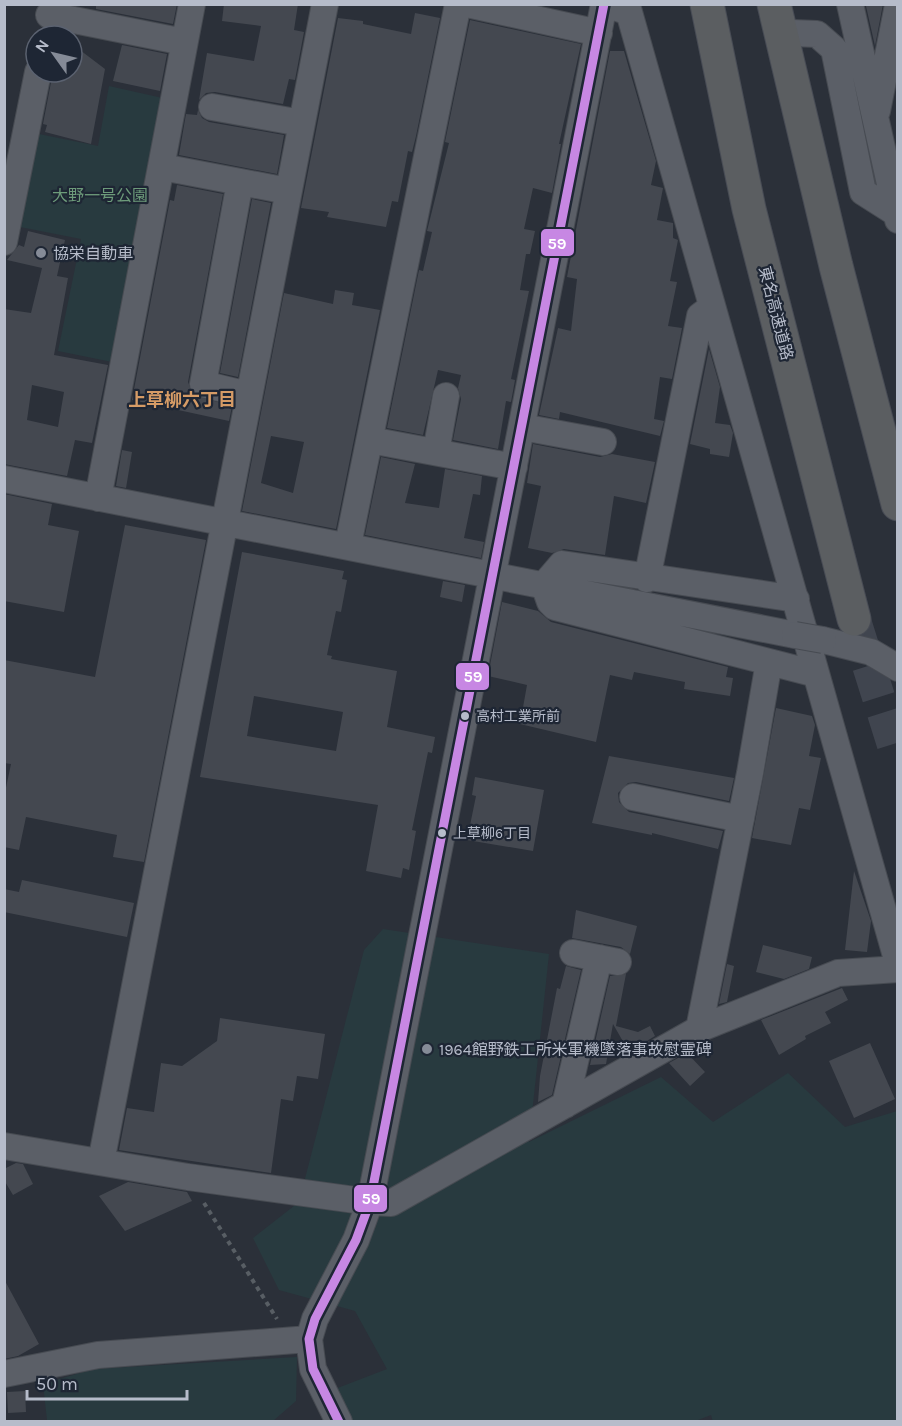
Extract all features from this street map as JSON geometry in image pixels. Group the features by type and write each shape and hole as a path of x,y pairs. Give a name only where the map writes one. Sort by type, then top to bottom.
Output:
{"highway":[{"name":"東名高速道路","path":"707,4 749,209 854,619"},
{"path":"774,4 836,266 897,504"}],"street":[{"path":"98,498 192,4"},
{"path":"101,1162 325,4"},
{"path":"348,545 458,4"},
{"path":"466,4 599,33"},
{"path":"4,1374 98,1355 300,1339 315,1319 356,1240 370,1203 604,4 629,12 897,963"},
{"path":"692,4 749,209"},
{"path":"788,4 836,266"},
{"path":"850,4 897,216"},
{"path":"875,120 897,5"},
{"path":"48,18 184,42"},
{"path":"792,33 817,34 834,49 863,192 897,216"},
{"path":"4,242 10,179 35,84"},
{"path":"212,107 301,123"},
{"path":"162,166 288,191"},
{"path":"240,182 202,384 248,395"},
{"path":"647,579 700,316 711,307"},
{"path":"436,452 446,396"},
{"path":"522,428 603,442"},
{"path":"370,440 514,467"},
{"path":"4,479 823,640 871,652 897,668"},
{"path":"544,585 562,564 647,579 796,599"},
{"path":"544,585 550,602 555,607 816,674"},
{"path":"699,1029 741,819 769,662"},
{"path":"633,797 741,819"},
{"path":"565,1105 608,960 573,953"},
{"path":"4,1146 188,1177 370,1203 391,1203 699,1029 838,973 897,969"},
{"path":"300,1339 339,1422"}],"path":[{"path":"188,1177 300,1339"}],"green space":[{"name":"大野一号公園","path":"109,86 167,99 117,363 58,351 81,239 15,226 34,133 98,146"},
{"path":"383,929 549,954 529,1142 661,1077 713,1122 788,1073 845,1127 897,1111 897,1421 713,1422 711,1415 693,1422 352,1421 335,1389 387,1369 355,1311 279,1290 253,1238 299,1202 364,950"},
{"path":"297,1357 296,1401 273,1421 30,1422 47,1420 43,1384 93,1369"}],"building":[{"path":"96,4 177,4 173,24 96,9"},
{"path":"224,4 298,4 294,30 304,32 295,80 289,79 283,104 215,92 206,93 199,100 207,53 254,61 261,26 222,21"},
{"path":"866,4 883,4 875,46 866,6"},
{"path":"415,13 440,18 412,152 408,151 398,202 392,201 386,227 327,217 329,212 301,208 338,18 363,21 363,24 411,34"},
{"path":"470,20 581,44 559,144 561,144 552,193 533,188 524,229 535,231 530,254 526,254 520,290 529,291 511,379 515,380 511,402 506,401 498,449 453,440 461,399 458,388 461,375 438,370 423,435 387,428 419,270 423,271 432,232 427,231 449,143 445,142"},
{"path":"122,45 167,54 160,91 113,81"},
{"path":"610,51 624,51 656,161 651,185 663,188 657,220 673,223 673,238 678,240 670,281 677,282 668,326 682,328 672,379 660,377 654,419 664,421 660,436 560,412 559,419 539,415 558,328 571,331 577,279 567,277"},
{"path":"84,53 105,69 91,144 45,132 47,125 43,124 51,84 84,84"},
{"path":"198,110 202,118 209,122 284,135 277,174 179,155 186,114 197,115"},
{"path":"177,185 223,194 188,382 193,395 232,406 229,421 132,400 170,200 174,201"},
{"path":"252,199 271,203 238,377 220,373"},
{"path":"28,231 65,240 57,276 68,278 54,355 108,365 92,443 75,440 67,476 4,464 4,309 31,313 42,268 7,260 19,245 24,247","holes":["32,385 64,392 58,427 27,420"]},
{"path":"335,290 354,293 352,305 380,310 336,529 242,511 284,293 333,304","holes":["271,436 304,442 293,493 261,483"]},
{"path":"709,349 720,387 715,423 730,425 733,433 729,457 710,454 710,449 690,444"},
{"path":"533,444 600,457 612,454 655,462 646,503 614,496 605,555 564,549 552,553 528,548 541,486 527,483"},
{"path":"122,450 132,452 126,488 116,486"},
{"path":"381,457 415,464 405,503 439,508 445,469 482,476 480,495 473,494 464,538 484,542 481,558 365,535"},
{"path":"4,494 52,504 48,525 79,531 64,612 4,601"},
{"path":"125,525 206,540 144,862 113,857 117,835 26,817 19,850 4,847 4,797 11,764 4,763 4,660 95,677"},
{"path":"242,552 344,571 342,579 347,580 341,612 336,611 327,655 332,656 331,659 397,671 387,727 435,737 432,753 428,752 412,830 416,831 409,870 403,868 401,878 366,871 378,805 200,777","holes":["254,696 343,712 336,751 247,736"]},
{"path":"443,581 465,585 462,602 440,597"},
{"path":"502,602 538,611 551,622 728,667 726,677 733,678 730,696 684,689 685,682 634,672 632,680 610,675 596,742 520,724 527,685 488,676"},
{"path":"776,708 812,716 815,725 809,756 821,758 810,810 799,808 791,845 752,838"},
{"path":"609,756 734,778 729,801 636,782 628,783 618,793 619,802 629,812 723,831 718,849 652,833 652,835 592,823"},
{"path":"475,777 544,790 533,851 467,840 476,796 472,795"},
{"path":"854,871 871,921 867,952 845,950"},
{"path":"22,880 134,903 127,937 4,912 4,889 19,892"},
{"path":"576,910 637,926 630,954 621,947 572,938"},
{"path":"763,945 812,957 809,969 784,979 756,972"},
{"path":"727,964 734,966 727,1002 719,1004"},
{"path":"566,966 581,970 552,1095 538,1102 540,1076 557,988 560,989"},
{"path":"626,974 616,1026 638,1032 650,1026 655,1036 629,1052 613,1024 606,1064 590,1065 610,976"},
{"path":"842,988 848,1000 825,1012 831,1023 805,1036 806,1039 779,1055 761,1020"},
{"path":"220,1018 325,1034 318,1079 297,1076 293,1101 281,1099 271,1173 119,1150 127,1108 154,1112 161,1063 182,1066 217,1041"},
{"path":"870,1043 895,1099 854,1118 829,1061"},
{"path":"687,1053 705,1072 690,1086 669,1063"},
{"path":"16,1163 23,1164 33,1184 13,1195 4,1180 4,1169"},
{"path":"128,1182 187,1192 192,1201 125,1231 99,1196"},
{"path":"4,1279 39,1344 18,1356 4,1359"},
{"path":"25,1391 26,1412 8,1413 7,1392"}],"tunnel":[{"path":"854,619 898,759"}],"transit line":[{"name":"59","path":"339,1422 313,1369 309,1339 315,1319 356,1240 370,1202 604,4"}],"place":[{"name":"協栄自動車","path":"41,253"},
{"name":"高村工業所前","path":"465,716"},
{"name":"上草柳6丁目","path":"442,833"},
{"name":"1964館野鉄工所米軍機墜落事故慰霊碑","path":"427,1049"}],"district":[{"name":"上草柳六丁目","path":"182,400"}]}
